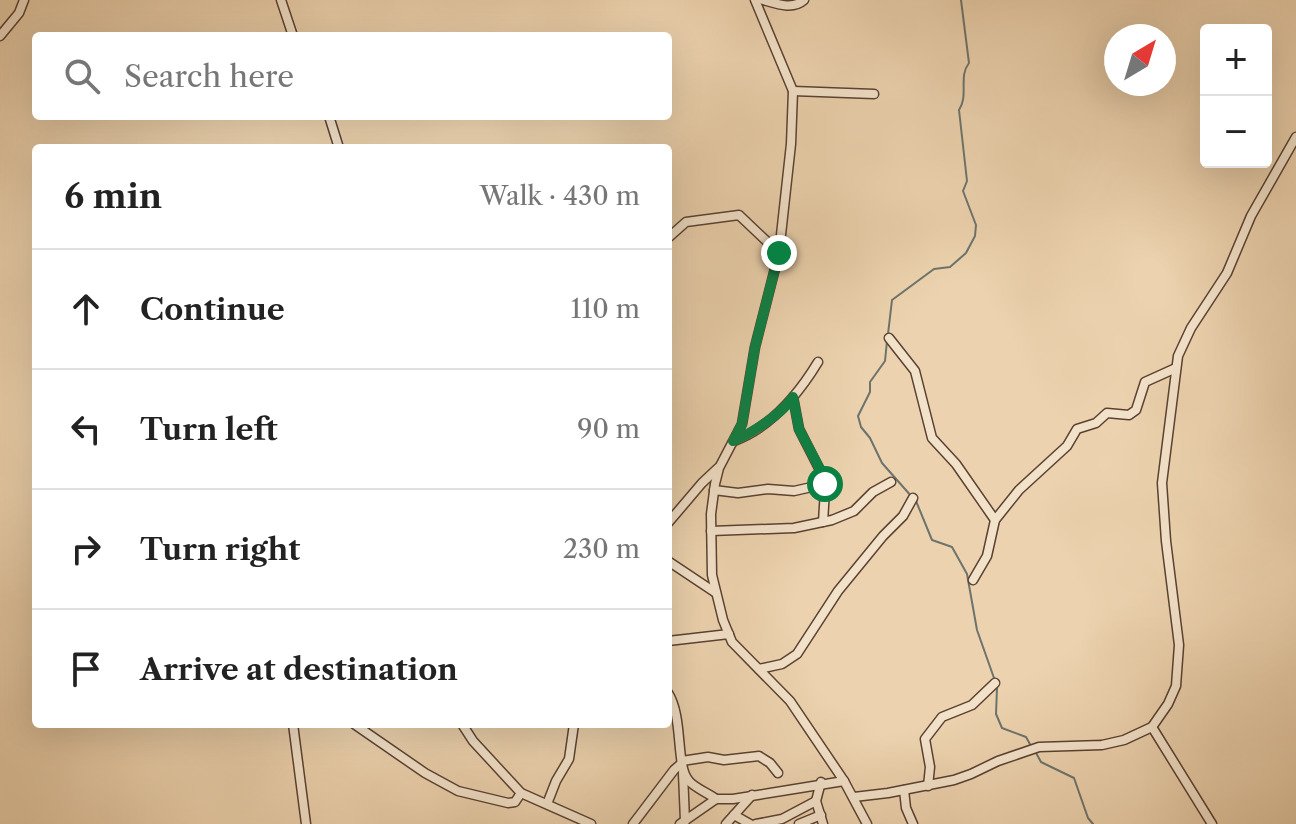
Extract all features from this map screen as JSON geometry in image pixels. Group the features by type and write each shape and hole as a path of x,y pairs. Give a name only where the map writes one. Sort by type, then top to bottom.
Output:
{"street":[{"path":"0,36 19,13 24,0"},
{"path":"281,0 292,32"},
{"path":"755,0 793,91 791,144 779,253 755,347 742,424 719,468 714,490 712,575 729,634 737,649 781,689 844,781 867,824"},
{"path":"763,0 784,5 798,5 804,0"},
{"path":"793,91 874,94"},
{"path":"330,120 338,144"},
{"path":"854,797 928,786 971,774 1039,747 1112,743 1152,727 1173,695 1179,658 1162,499 1176,368 1184,341 1227,273 1251,216 1296,137"},
{"path":"672,234 683,223 739,215 779,253"},
{"path":"889,338 915,371 932,438 956,464 995,520"},
{"path":"733,441 750,435 787,406 818,362"},
{"path":"973,580 987,556 995,520 1019,490 1067,446 1077,429 1096,423 1107,413 1129,415 1136,410 1145,382 1176,368"},
{"path":"793,397 799,429 825,484 823,522"},
{"path":"672,518 719,468"},
{"path":"711,531 794,528 823,522 854,511 873,492 891,482"},
{"path":"714,490 738,493 768,489 794,491 825,484"},
{"path":"759,669 782,664 797,654 838,591 903,516 913,498"},
{"path":"672,564 716,593"},
{"path":"672,641 729,634"},
{"path":"928,786 930,767 925,739 942,717 972,705 995,683"},
{"path":"672,701 678,712 682,822"},
{"path":"1152,727 1212,824"},
{"path":"294,728 306,824"},
{"path":"360,728 425,773 458,791 511,803 521,793"},
{"path":"465,728 521,793 591,824"},
{"path":"547,804 569,759 573,728"},
{"path":"633,824 674,770 682,764 708,757 724,760 759,756 778,773"},
{"path":"682,764 690,782 716,799"},
{"path":"682,822 716,799 844,781"},
{"path":"799,824 822,819 816,801 821,782"},
{"path":"904,790 906,808 913,824"},
{"path":"726,824 752,794"},
{"path":"734,815 753,824 782,819 816,801"},
{"path":"562,824 568,815"}],"waterway":[{"path":"888,334 892,300 934,269 950,267 966,253 975,236 976,225 963,191 967,181 959,110 964,74 969,63 961,0"},
{"path":"887,341 885,361 870,382 870,392 858,416 882,463 912,497"},
{"path":"916,501 932,540 952,547 967,574 977,630 994,678"},
{"path":"997,688 996,714 1002,728 1026,737 1031,746"},
{"path":"1035,751 1041,762 1074,778 1093,824"}],"route":[{"path":"779,253 755,347 742,424 733,441 750,435 787,406 793,397 799,429 825,484"}]}
